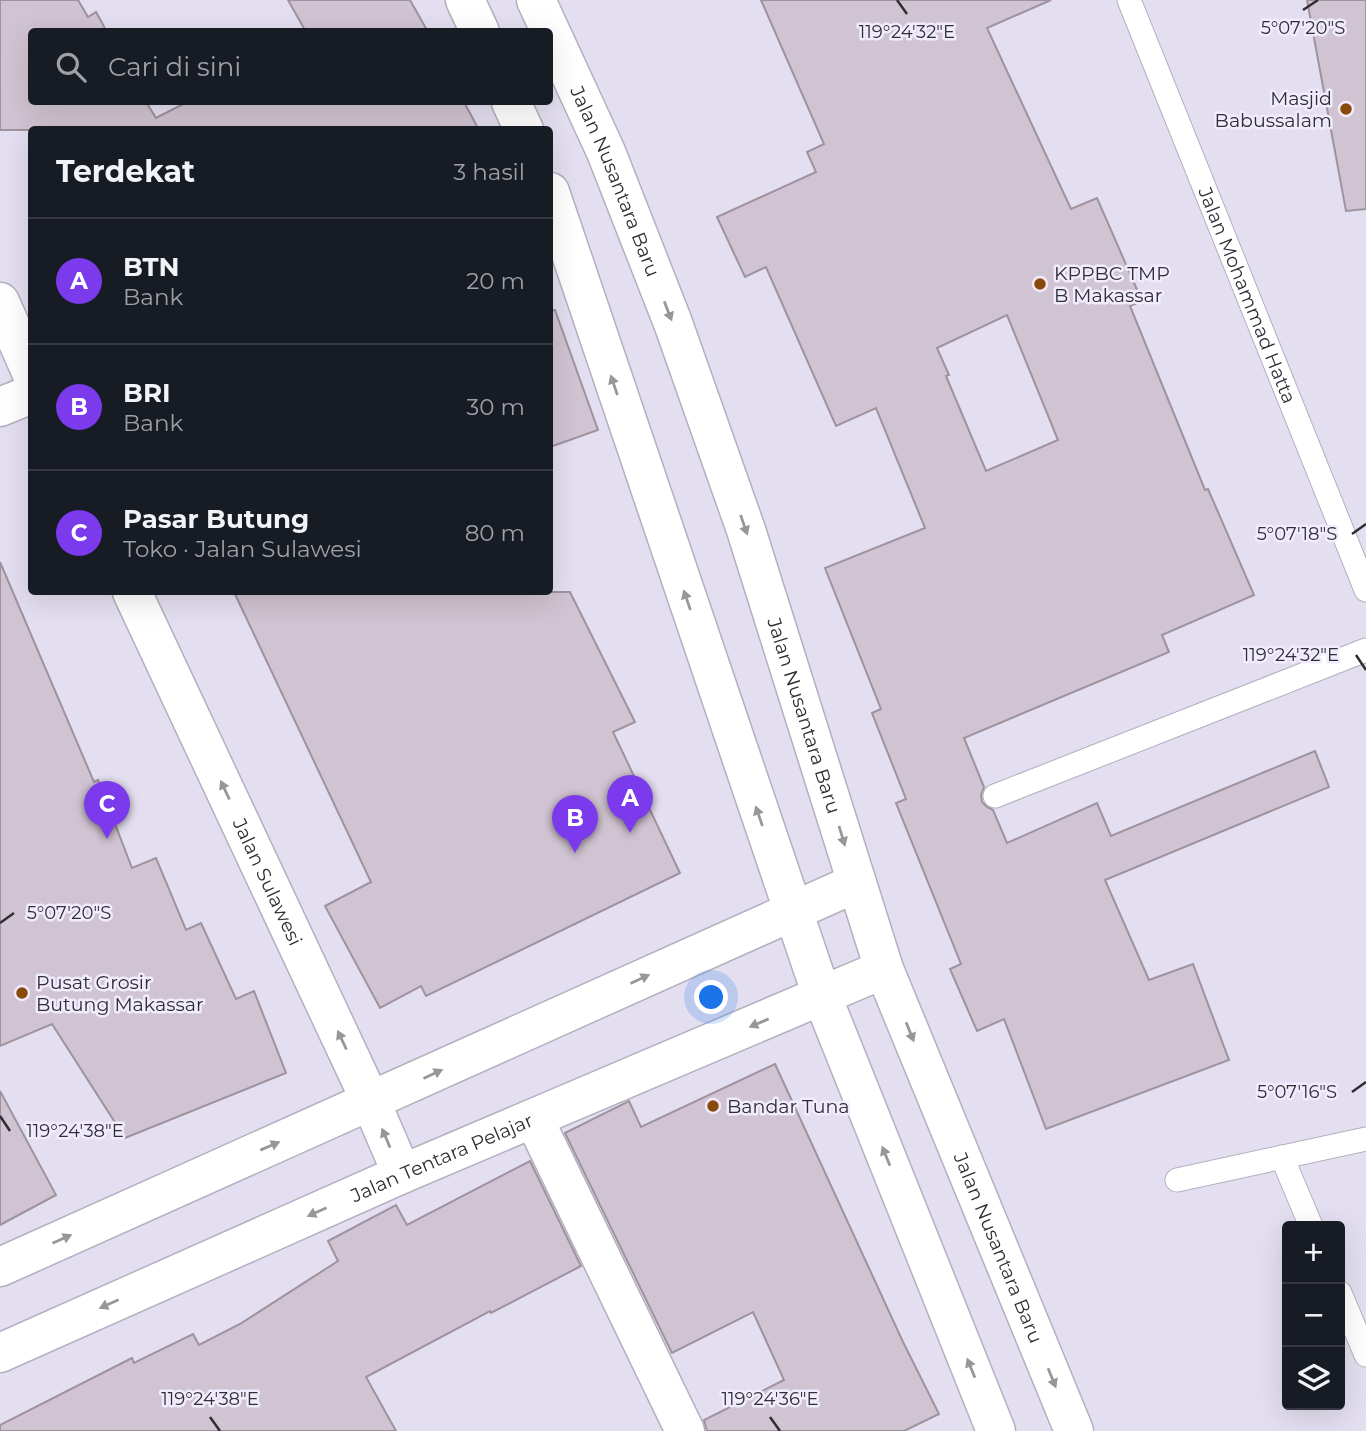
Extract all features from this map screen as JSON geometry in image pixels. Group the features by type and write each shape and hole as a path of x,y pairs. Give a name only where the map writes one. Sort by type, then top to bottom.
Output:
{"main road":[{"path":"466,0 478,28"},
{"name":"Jalan Nusantara Baru","path":"536,0 549,28"},
{"name":"Jalan Nusantara Baru","path":"553,37 606,152 673,323 746,530 884,969 1074,1431"},
{"path":"512,105 522,126"},
{"path":"553,201 791,910 822,996 996,1431"},
{"path":"0,302 28,365"},
{"path":"0,407 28,396"},
{"name":"Jalan Sulawesi","path":"133,595 371,1102 402,1174"},
{"path":"0,1267 856,883"},
{"name":"Jalan Tentara Pelajar","path":"0,1353 402,1174 884,969"},
{"path":"534,1119 685,1431"}],"lane":[{"name":"Jalan Mohammad Hatta","path":"1129,0 1366,590"},
{"path":"995,796 1366,650"},
{"path":"1177,1180 1366,1139"},
{"path":"1282,1157 1309,1221"},
{"path":"1345,1305 1366,1355"}],"building":[{"path":"0,0 78,0 88,17 96,12 105,28 28,28 28,105 148,105 156,118 181,105 466,105 477,126 28,126 28,130 0,130"},
{"path":"288,0 410,0 426,28 304,28"},
{"path":"761,0 1051,0 987,28 1071,209 1097,198 1142,301 1130,306 1205,490 1208,489 1254,595 1162,635 1169,652 964,738 984,787 982,802 993,810 1007,843 1097,803 1111,836 1315,751 1329,787 1105,880 1149,980 1193,964 1229,1060 1046,1129 1004,1019 977,1031 950,969 961,964 896,803 906,799 872,713 881,709 825,568 925,528 876,408 836,426 766,267 745,277 717,217 816,172 807,152 824,144","holes":["1007,315 1058,440 986,471 937,348"]},
{"name":"Masjid Babussalam","path":"1307,0 1366,0 1366,209 1346,211"},
{"path":"553,310 598,430 553,446"},
{"path":"0,562 94,782 98,780 132,868 156,858 186,930 201,923 236,999 254,991 286,1073 125,1138 52,1024 0,1046"},
{"path":"553,592 570,592 635,722 613,732 680,873 426,996 421,986 380,1008 325,906 371,882 235,595 553,595"},
{"path":"775,1064 939,1414 904,1431 707,1431 704,1420 784,1380 753,1312 672,1353 565,1133 629,1101 641,1127"},
{"path":"0,1091 56,1195 0,1225"},
{"path":"530,1161 581,1266 366,1377 396,1431 0,1431 0,1425 132,1358 134,1363 193,1334 199,1345 240,1324 338,1261 328,1241 396,1205 407,1225"}],"place":[{"name":"Masjid Babussalam","path":"1346,109"},
{"name":"KPPBC TMP B Makassar","path":"1040,284"},
{"name":"BTN","path":"630,833"},
{"name":"Pasar Butung","path":"107,839"},
{"name":"BRI","path":"575,853"},
{"name":"Pusat Grosir Butung Makassar","path":"22,993"},
{"name":"Bandar Tuna","path":"713,1106"}]}
